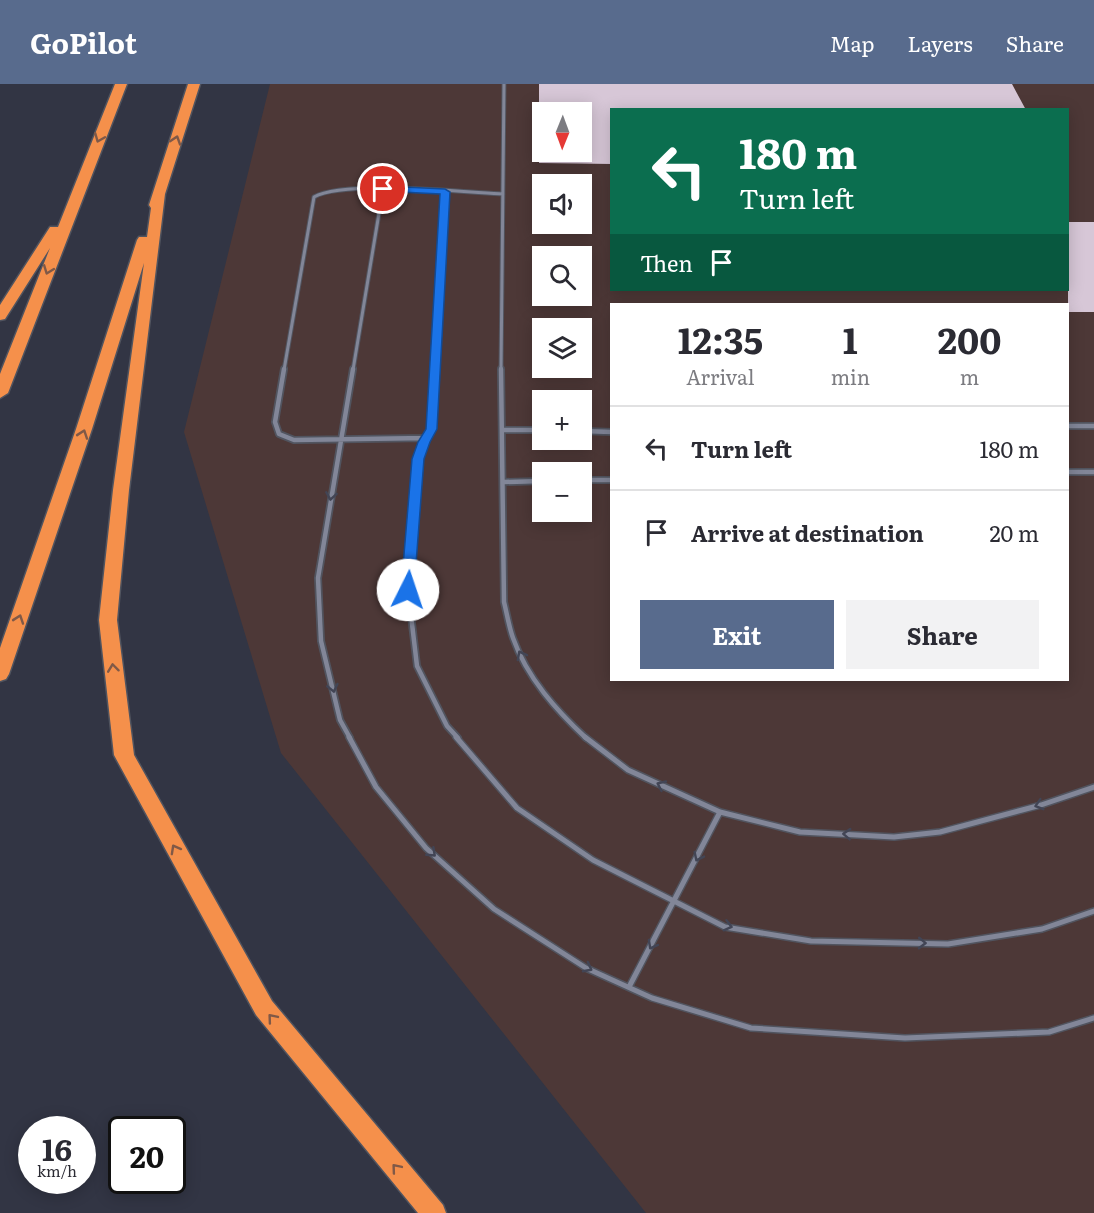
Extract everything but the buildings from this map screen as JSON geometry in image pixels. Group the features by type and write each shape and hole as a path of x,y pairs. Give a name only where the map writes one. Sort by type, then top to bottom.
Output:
{"highway":[{"path":"0,393 121,84"},
{"path":"0,674 84,429 194,84"},
{"path":"159,195 121,490 108,621 124,755 264,1008 434,1213"},
{"path":"0,316 76,196"}],"lane":[{"path":"504,84 501,370 504,602 513,639 530,672 557,711 596,746 628,770 720,812 800,832 894,837 940,832 1041,805 1094,787"},
{"path":"426,438 294,440 279,434 275,422 314,197 324,191 342,188 503,194"},
{"path":"383,189 318,578 321,641 340,720 376,788 426,848 494,909 586,968 652,998 751,1028 904,1038 1049,1032 1094,1018"},
{"path":"445,192 431,429 418,459 408,590 417,666 447,726 518,808 593,860 725,927 811,941 948,944 1042,929 1094,911"},
{"path":"1069,426 1094,426"},
{"path":"503,430 532,430"},
{"path":"592,431 610,432"},
{"path":"1069,472 1094,472"},
{"path":"592,480 610,480"},
{"path":"504,482 532,481"},
{"path":"629,987 720,812"}],"shaded area":[{"path":"270,84 1094,84 1094,1213 646,1213 281,753 184,432"}],"route":[{"path":"383,189 445,192 431,429 418,459 408,590"}]}
